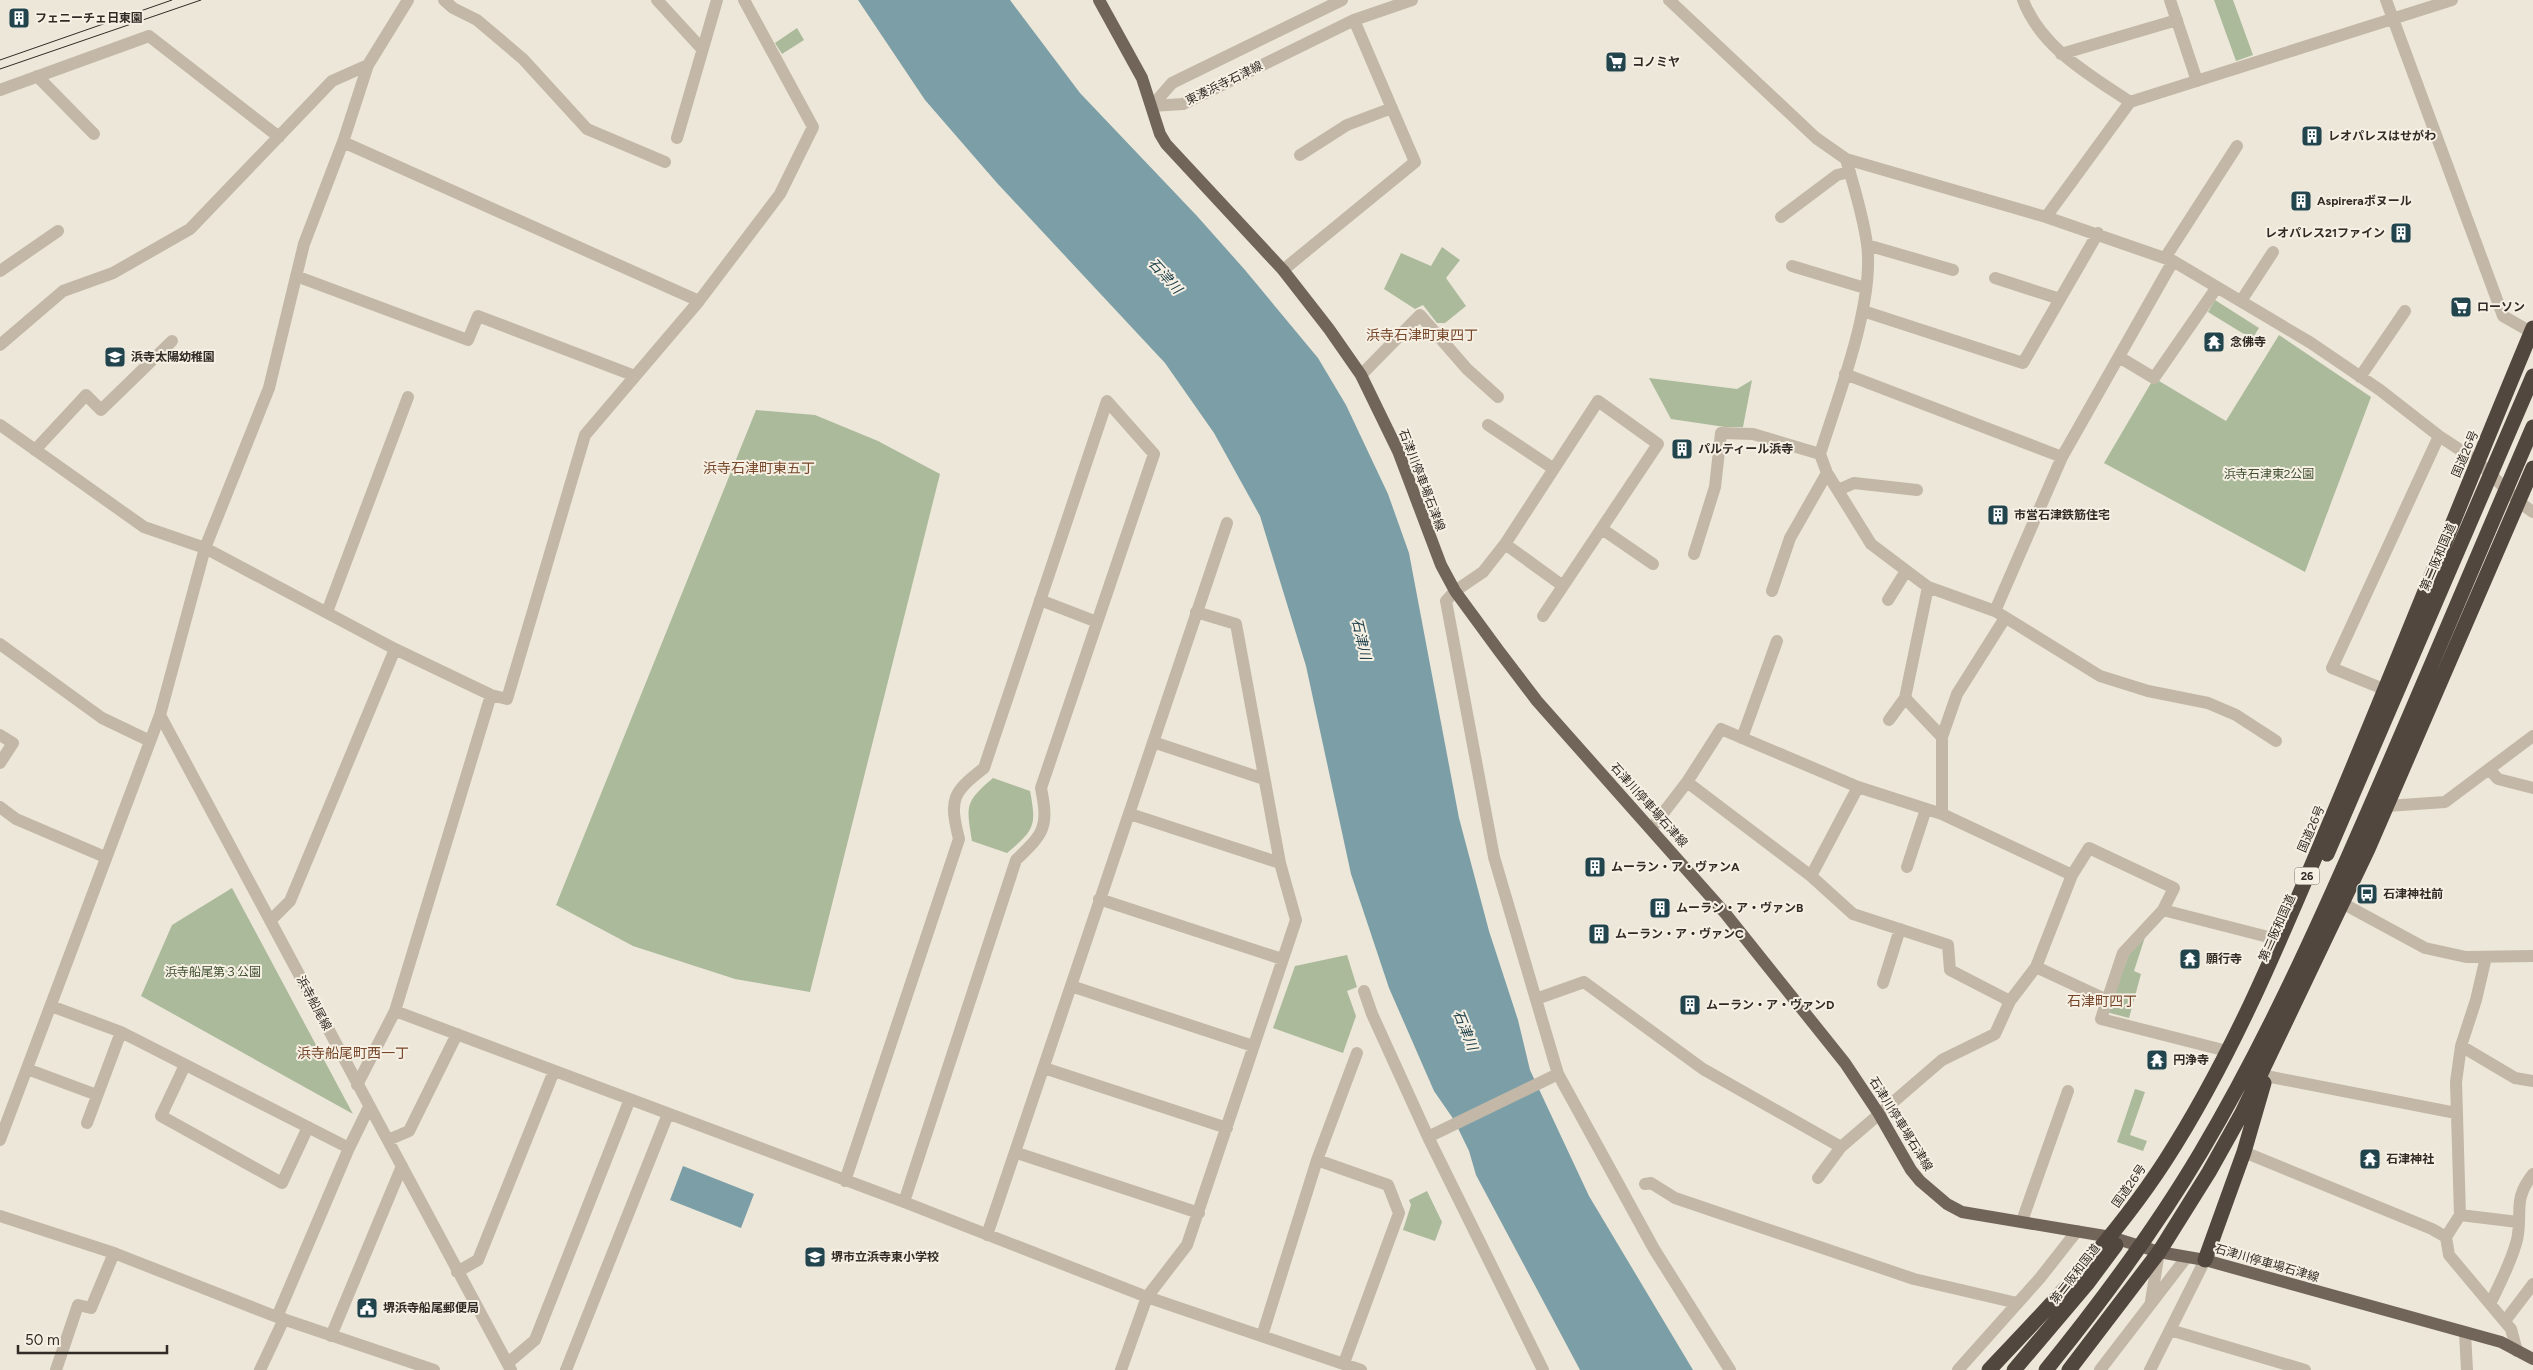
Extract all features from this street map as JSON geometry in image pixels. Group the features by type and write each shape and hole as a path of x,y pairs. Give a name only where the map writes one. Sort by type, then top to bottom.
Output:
{"highway":[{"name":"国道26号","path":"1989,1370 2111,1237 2165,1160 2228,1051 2259,989 2386,690 2532,330"},
{"name":"第二阪和国道","path":"2014,1370 2087,1284 2143,1207 2180,1149 2236,1050 2358,786 2533,376"},
{"name":"26","path":"2046,1370 2095,1307 2200,1154 2264,1038 2364,820 2533,426"},
{"path":"2069,1370 2159,1252 2209,1172 2280,1036 2387,806 2533,468"},
{"path":"2205,1260 2244,1152 2266,1076 2280,1036"}],"main road":[{"name":"石津川停車場石津線","path":"1099,0 1142,78 1160,134 1166,144 1283,270 1329,329 1361,375 1398,451 1433,547 1456,590 1537,701 1725,914 1845,1063 1880,1114 1911,1170 1920,1181 1947,1204 1962,1212 2111,1237 2159,1252 2205,1260 2500,1342 2533,1359"}],"street":[{"path":"0,1140 160,715 205,548 269,388 304,244 368,65 408,0"},
{"path":"444,0 453,8 477,20 524,59 586,129 665,162"},
{"path":"657,0 702,49"},
{"path":"677,138 717,0"},
{"path":"0,425 144,527 205,548 395,649 491,695 507,699 586,435 699,300 780,194 813,126 744,0"},
{"name":"東湊浜寺石津線","path":"1152,106 1172,83 1342,0"},
{"name":"東湊浜寺石津線","path":"1152,106 1183,104 1354,20 1412,0"},
{"path":"1669,0 1816,138 1846,159 2046,216 2169,259 2311,343 2360,377 2477,462 2519,502 2533,512"},
{"path":"2023,0 2028,13 2061,54 2130,102"},
{"path":"2170,0 2197,81"},
{"path":"2386,0 2503,316 2532,330"},
{"path":"2046,216 2130,102 2452,0"},
{"path":"1283,270 1415,162 1354,20"},
{"path":"2061,54 2177,20"},
{"path":"0,90 149,36 279,137"},
{"path":"0,345 63,291 113,273 190,229 332,81 368,65"},
{"path":"37,76 94,134"},
{"path":"1300,155 1347,125 1392,108"},
{"path":"342,142 699,300"},
{"path":"1942,814 1942,736 1957,694 2000,614 2062,457 2118,357 2169,259 2237,146"},
{"path":"1846,159 1867,245 1865,288 1863,310 1820,454 1827,473 1871,544 1928,587 2000,614 2100,676 2148,691 2208,702 2236,715 2276,742"},
{"path":"1781,217 1837,175 1850,172"},
{"path":"0,271 58,231"},
{"path":"1863,310 2023,363 2098,233"},
{"path":"1867,245 1953,270"},
{"path":"2241,301 2273,252"},
{"path":"1792,266 1865,288"},
{"path":"296,276 468,340 478,316 635,376"},
{"path":"1995,278 2060,298"},
{"path":"2118,357 2154,378 2217,287"},
{"path":"2360,377 2405,311"},
{"path":"1361,375 1420,315 1467,369 1498,397"},
{"path":"35,450 86,395 102,410 172,341"},
{"path":"1845,374 2062,457"},
{"path":"327,612 408,397"},
{"path":"845,1181 958,839 952,813 959,787 984,768 1107,401 1154,454 1041,788 1046,814 1040,837 1016,860 904,1202"},
{"path":"1543,616 1658,444 1598,401 1505,544 1484,572 1456,590 1446,601 1494,856 1558,1074 1654,1249 1730,1370"},
{"path":"1488,425 1554,469"},
{"path":"1694,554 1714,487 1721,433 1753,434 1820,454"},
{"path":"2386,690 2332,668 2440,436"},
{"path":"1772,591 1790,538 1827,473"},
{"path":"1838,490 1854,483 1917,490"},
{"path":"987,1235 1017,1153 1099,899 1130,814 1226,523"},
{"path":"1602,529 1653,564"},
{"path":"1505,544 1563,586"},
{"path":"1888,600 1906,571"},
{"path":"1888,720 1905,698 1928,587"},
{"path":"1040,600 1097,622"},
{"path":"1121,1370 1147,1297 1187,1246 1296,920 1280,863 1236,624 1196,612"},
{"path":"1742,738 1777,641"},
{"path":"0,644 102,718 150,741"},
{"path":"271,920 290,901 395,649"},
{"path":"357,1085 395,1011 491,695"},
{"path":"1905,698 1942,736"},
{"name":"浜寺船尾線","path":"160,715 457,1272 510,1367"},
{"path":"1651,829 1687,782 1721,728 1858,787 1942,814 2072,875"},
{"path":"0,735 13,742 0,763"},
{"path":"2387,806 2445,802 2533,736"},
{"path":"1153,742 1264,779"},
{"path":"2489,770 2498,779 2533,788"},
{"path":"1687,782 1811,876 1853,914 1948,945 1950,970 2010,1001"},
{"path":"1811,876 1858,787"},
{"path":"0,808 16,819 105,857"},
{"path":"1908,867 1926,809"},
{"path":"1130,814 1280,863"},
{"path":"1818,1178 1841,1147 1942,1060 1995,1034 2010,1001 2036,967 2072,875 2089,848 2174,888 2163,910 2123,953 2101,1019 2228,1051"},
{"path":"1099,899 1282,959"},
{"path":"2342,903 2425,948 2466,957 2533,956"},
{"path":"2163,910 2280,940"},
{"path":"1883,983 1900,929"},
{"path":"2486,957 2476,1000 2461,1046 2456,1082 2460,1215 2446,1237 2449,1255 2511,1328 2517,1351"},
{"path":"2036,967 2107,1000"},
{"path":"1536,999 1584,982 1704,1069 1841,1147"},
{"path":"1071,986 1254,1046"},
{"path":"1364,991 1372,1014 1428,1137 1543,1370"},
{"path":"51,1006 121,1032 349,1148"},
{"path":"395,1011 904,1202 1147,1297 1361,1370"},
{"path":"87,1123 121,1032"},
{"path":"388,1140 409,1131 457,1034"},
{"path":"2461,1046 2515,1078 2533,1081"},
{"path":"1262,1336 1317,1160 1356,1054"},
{"path":"185,1064 161,1116 282,1183 308,1127"},
{"path":"1044,1068 1227,1128"},
{"path":"27,1069 97,1095"},
{"path":"457,1272 478,1260 554,1071"},
{"path":"1428,1137 1558,1074"},
{"path":"2266,1076 2456,1113"},
{"path":"2022,1221 2068,1091"},
{"path":"510,1367 535,1340 630,1099"},
{"path":"260,1370 349,1148 369,1107"},
{"path":"566,1370 668,1114"},
{"path":"2244,1152 2432,1229 2446,1237"},
{"path":"1017,1153 1199,1213"},
{"path":"1317,1160 1388,1185 1398,1213 1344,1363"},
{"path":"332,1336 402,1166"},
{"path":"2490,1304 2509,1266 2517,1238 2518,1204 2525,1184 2533,1174"},
{"path":"1645,1184 1651,1183 1675,1198 1914,1279 2017,1303"},
{"path":"2460,1215 2518,1222"},
{"path":"0,1216 114,1253 280,1318 434,1370"},
{"path":"1958,1370 2077,1231"},
{"path":"2151,1303 2159,1252"},
{"path":"56,1370 78,1305 91,1308 114,1253"},
{"path":"2100,1370 2186,1258"},
{"path":"2150,1370 2205,1260"},
{"path":"2505,1321 2533,1284"},
{"path":"2170,1330 2305,1370"},
{"path":"2465,1333 2467,1370"}],"green space":[{"path":"2214,0 2233,0 2253,55 2236,61"},
{"path":"797,28 804,40 782,54 775,43"},
{"path":"1442,247 1460,260 1446,278 1466,306 1445,323 1437,323 1423,305 1415,309 1384,289 1401,253 1431,266"},
{"path":"2215,300 2259,328 2252,339 2208,312"},
{"name":"浜寺石津東2公園","path":"2279,335 2371,397 2305,572 2104,463 2154,378 2226,421"},
{"path":"1649,378 1737,389 1752,380 1743,427 1725,427 1671,419"},
{"path":"756,410 815,415 878,441 940,474 810,992 735,979 633,946 556,905"},
{"path":"993,778 1030,791 1033,813 1031,827 1023,839 1007,853 972,841 969,812 972,799"},
{"name":"浜寺船尾第３公園","path":"232,888 353,1114 141,996 172,925"},
{"path":"2145,937 2134,971 2141,974 2129,1018 2110,1013 2108,1011 2129,954"},
{"path":"1347,955 1357,987 1347,991 1356,1016 1343,1053 1273,1028 1295,966"},
{"path":"2135,1089 2145,1092 2130,1135 2147,1141 2143,1151 2117,1142"},
{"path":"1427,1191 1442,1222 1435,1241 1403,1230 1411,1205 1409,1200"}],"water":[{"name":"石津川","path":"858,0 1010,0 1080,93 1197,216 1245,270 1318,358 1346,405 1388,494 1409,553 1459,818 1489,931 1518,1020 1530,1070 1589,1196 1693,1370 1580,1370 1476,1175 1469,1151 1454,1120 1434,1091 1389,988 1351,874 1306,666 1260,516 1214,433 1165,363 997,183 925,100"},
{"path":"683,1166 754,1194 741,1228 670,1200"}],"tram line":[{"path":"0,60 172,0"},
{"path":"0,69 201,0"}],"place":[{"name":"フェニーチェ日東園","path":"19,18"},
{"name":"コノミヤ","path":"1616,62"},
{"name":"レオパレスはせがわ","path":"2312,136"},
{"name":"Aspireraボヌール","path":"2301,201"},
{"name":"レオパレス21ファイン","path":"2401,233"},
{"name":"ローソン","path":"2461,307"},
{"name":"念佛寺","path":"2214,342"},
{"name":"浜寺太陽幼稚園","path":"115,357"},
{"name":"パルティール浜寺","path":"1682,449"},
{"name":"市営石津鉄筋住宅","path":"1998,515"},
{"name":"ムーラン・ア・ヴァンA","path":"1595,867"},
{"name":"石津神社前","path":"2367,894"},
{"name":"ムーラン・ア・ヴァンB","path":"1660,908"},
{"name":"ムーラン・ア・ヴァンC","path":"1599,934"},
{"name":"願行寺","path":"2190,959"},
{"name":"ムーラン・ア・ヴァンD","path":"1690,1005"},
{"name":"円浄寺","path":"2157,1060"},
{"name":"石津神社","path":"2370,1159"},
{"name":"堺市立浜寺東小学校","path":"815,1257"},
{"name":"堺浜寺船尾郵便局","path":"367,1308"}],"district":[{"name":"浜寺石津町東四丁","path":"1422,335"},
{"name":"浜寺石津町東五丁","path":"759,468"},
{"name":"石津町四丁","path":"2102,1001"},
{"name":"浜寺船尾町西一丁","path":"353,1053"}]}
